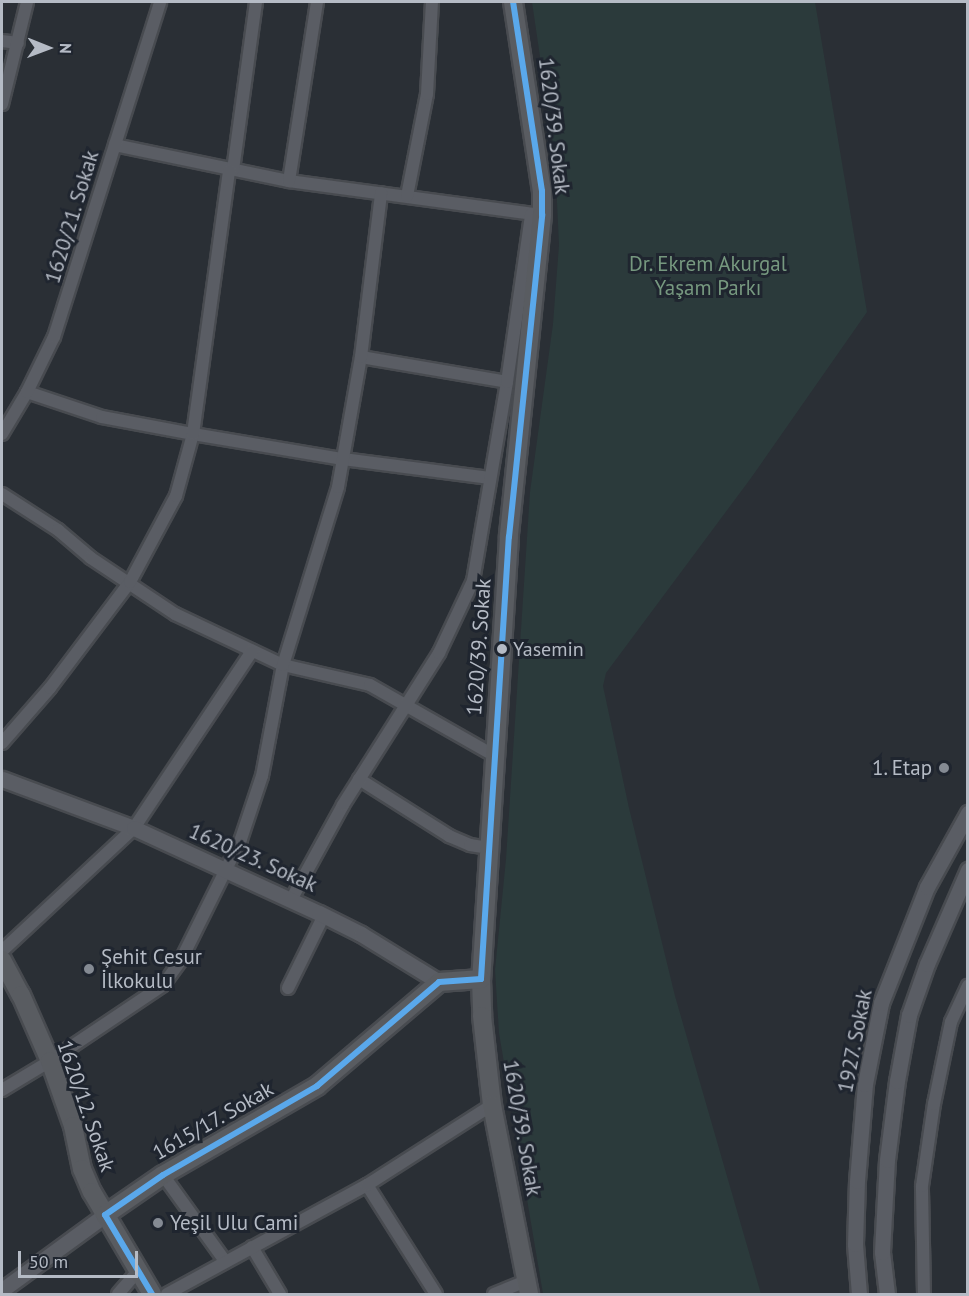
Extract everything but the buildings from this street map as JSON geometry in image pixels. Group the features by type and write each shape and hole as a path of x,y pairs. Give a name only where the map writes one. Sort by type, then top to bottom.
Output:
{"main road":[{"name":"1620/39. Sokak","path":"513,2 542,191 536,215 509,537 481,979 482,1016 492,1105 527,1288"},
{"name":"1620/12. Sokak","path":"2,960 21,995 50,1061 73,1126 82,1169 105,1215 152,1294"},
{"path":"439,982 481,979"},
{"name":"1615/17. Sokak","path":"105,1215 163,1175 317,1086 439,982"}],"street":[{"path":"2,105 27,2"},
{"name":"1620/21. Sokak","path":"2,435 27,392 57,327 160,2"},
{"path":"2,743 50,688 130,582 176,496 193,434 256,2"},
{"path":"289,181 317,2"},
{"path":"406,196 427,93 432,2"},
{"path":"2,41 18,43"},
{"path":"115,145 289,181 536,215 473,581 439,653 360,779 291,900"},
{"path":"2,1090 50,1061 163,985 182,960 241,839 262,776 283,665 338,487 361,357 381,193"},
{"path":"361,357 507,382"},
{"path":"27,392 102,417 193,434 343,459 490,478"},
{"path":"2,494 58,530 91,558 130,582 174,614 283,665 370,685 495,756"},
{"path":"2,951 134,828 252,651"},
{"name":"1620/23. Sokak","path":"2,779 134,828 324,915 361,934 439,982"},
{"path":"360,779 449,836 470,845 489,848"},
{"name":"1927. Sokak","path":"859,1294 855,1244 857,1181 866,1084 881,1003 905,937 927,887 968,813"},
{"path":"887,1294 882,1252 887,1160 897,1081 909,1015 935,944 968,870"},
{"path":"288,988 324,915"},
{"path":"924,1294 922,1186 934,1104 951,1022 968,986"},
{"path":"167,1294 367,1185 492,1105"},
{"path":"163,1175 225,1261"},
{"path":"367,1185 436,1294"},
{"name":"1615/17. Sokak","path":"2,1290 105,1215"},
{"path":"252,1247 280,1294"},
{"path":"118,1294 138,1272"},
{"path":"494,1294 527,1288"}],"green space":[{"name":"Dr. Ekrem Akurgal Yaşam Parkı","path":"532,2 815,2 867,312 751,478 606,673 603,686 629,808 675,996 761,1294 543,1294 499,1033 495,970 506,859 530,492 553,324 559,245 555,159"}],"transit line":[{"path":"152,1294 105,1215 163,1175 317,1086 439,982 481,979 509,537 542,215 542,191 513,2"}],"place":[{"name":"Yasemin","path":"502,649"},
{"name":"1. Etap","path":"944,768"},
{"name":"Şehit Cesur İlkokulu","path":"89,969"},
{"name":"Yeşil Ulu Cami","path":"158,1223"}]}
